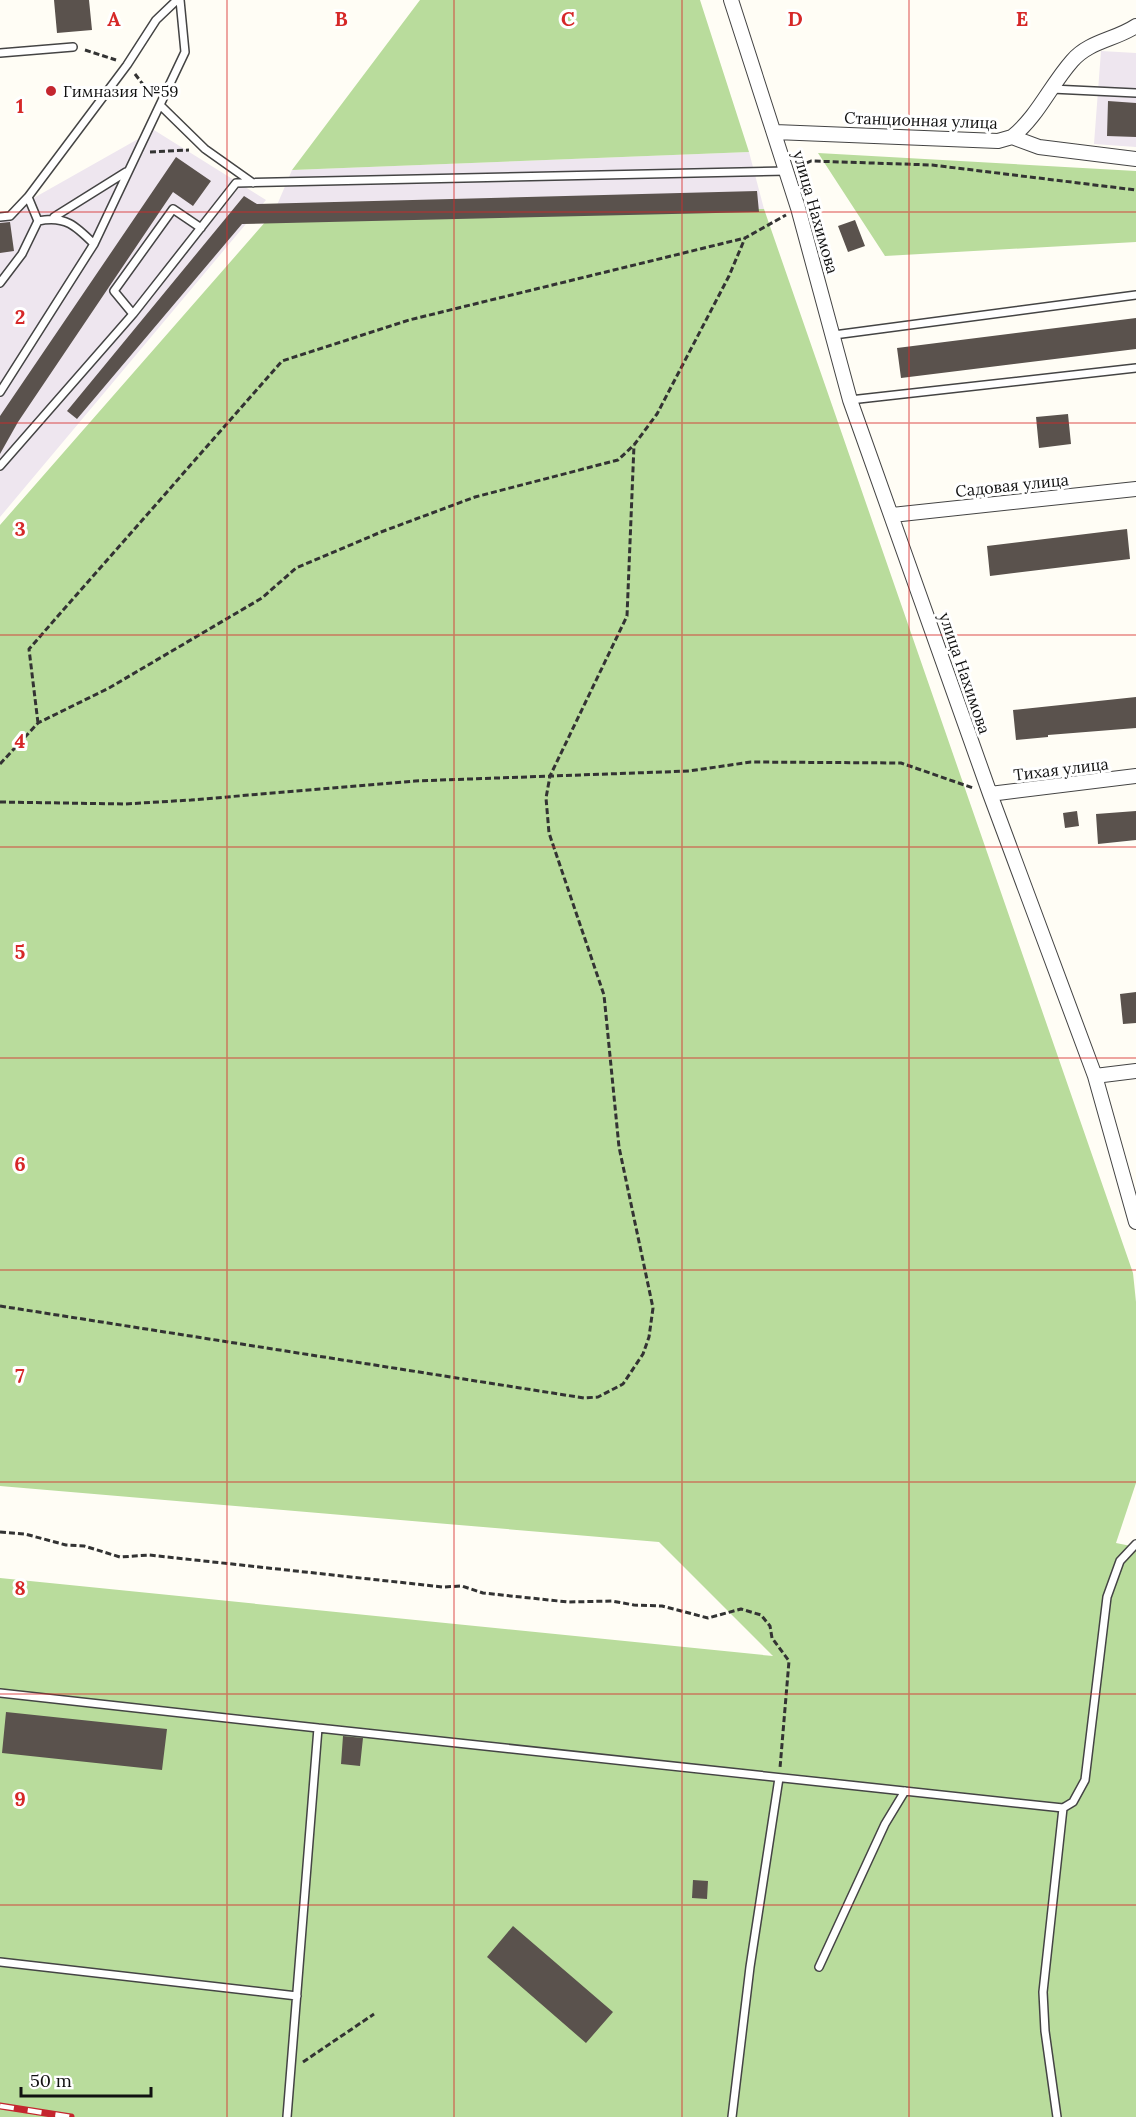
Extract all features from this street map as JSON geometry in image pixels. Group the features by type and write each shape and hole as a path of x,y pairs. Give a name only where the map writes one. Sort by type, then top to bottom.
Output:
{"street":[{"name":"улица Нахимова","path":"731,0 787,171 834,335 850,400 990,794 1095,1076 1136,1222"},
{"path":"1012,137 1028,124 1072,60 1088,46 1124,34 1136,26"},
{"name":"Станционная улица","path":"775,132 998,141 1012,137 1039,147 1136,159"},
{"name":"Садовая улица","path":"892,515 1136,489"},
{"name":"Тихая улица","path":"990,794 1136,776"},
{"path":"1095,1076 1136,1071"}],"lane":[{"path":"0,392 94,244 185,52 178,0"},
{"path":"0,217 10,216 28,197 128,65 156,20 178,0"},
{"path":"0,53 73,47"},
{"path":"1052,89 1136,93"},
{"path":"160,105 205,149 253,183"},
{"path":"38,221 54,218 127,171"},
{"path":"0,466 133,314 236,183 787,171"},
{"path":"0,283 22,254 38,221 28,197"},
{"path":"133,314 114,291 173,209 201,228"},
{"path":"54,218 77,227 94,244"},
{"path":"834,335 1136,295"},
{"path":"850,400 1136,368"},
{"path":"0,1693 1063,1808 1073,1802 1085,1780 1107,1597 1120,1562 1136,1544"},
{"path":"288,2117 318,1728"},
{"path":"732,2117 750,1967 779,1778"},
{"path":"819,1967 885,1824 906,1791"},
{"path":"1057,2117 1045,2031 1043,1992 1063,1808"},
{"path":"0,1962 297,1996"}],"path":[{"path":"136,153 205,149"},
{"path":"787,171 811,161 932,165 1136,190"},
{"path":"38,723 29,649 282,361 409,320 745,238 798,208"},
{"path":"0,764 38,723 109,688 262,598 296,568 381,532 475,497 618,459 634,445 657,414 729,276 745,238"},
{"path":"0,1306 584,1398 598,1397 623,1384 643,1354 649,1337 653,1308 619,1147 604,995 549,833 546,798 550,776 627,616 634,445"},
{"path":"0,802 136,803 416,781 580,773 689,771 751,762 901,763 990,794"},
{"path":"0,1532 25,1534 66,1545 84,1546 120,1557 149,1555 262,1569 290,1568 314,1574 443,1587 462,1586 483,1593 568,1602 612,1601 662,1606 708,1618 741,1609 751,1612 761,1616 770,1626 772,1638 789,1661 779,1778"},
{"path":"291,2070 374,2014"}],"shaded area":[{"path":"1101,51 1136,53 1136,147 1094,144"},
{"path":"154,130 266,200 0,517 0,217"},
{"path":"749,152 764,209 274,212 292,170"}],"green space":[{"path":"420,0 700,0 749,152 292,170"},
{"path":"818,153 1136,171 1136,242 885,256"},
{"path":"764,209 1133,1273 1136,1302 1136,1483 1116,1543 1136,1547 1136,2117 0,2117 0,1578 773,1656 659,1542 0,1486 0,525 274,212"}],"building":[{"path":"54,0 89,0 92,30 57,33"},
{"path":"1108,101 1136,103 1136,137 1107,136"},
{"path":"176,157 211,181 193,206 173,192 18,422 0,454 0,416"},
{"path":"757,191 759,212 242,224 77,419 67,411 244,196 257,204"},
{"path":"855,220 865,246 848,252 838,226"},
{"path":"10,222 14,251 0,253 0,223"},
{"path":"1136,318 1136,349 901,378 897,348"},
{"path":"1068,414 1071,444 1039,448 1036,417"},
{"path":"1127,529 1130,559 990,576 987,546"},
{"path":"1136,697 1136,728 1016,740 1013,710"},
{"path":"1077,811 1079,826 1065,828 1063,813"},
{"path":"1136,811 1136,840 1098,844 1096,814"},
{"path":"1136,992 1136,1023 1123,1024 1120,994"},
{"path":"6,1712 167,1729 162,1770 2,1753"},
{"path":"343,1736 363,1738 360,1766 341,1764"},
{"path":"693,1880 708,1881 707,1899 692,1898"},
{"path":"513,1926 613,2012 586,2043 487,1957"}],"railway":[{"path":"0,2106 71,2117"}],"place":[{"name":"Гимназия №59","path":"51,91"}]}
